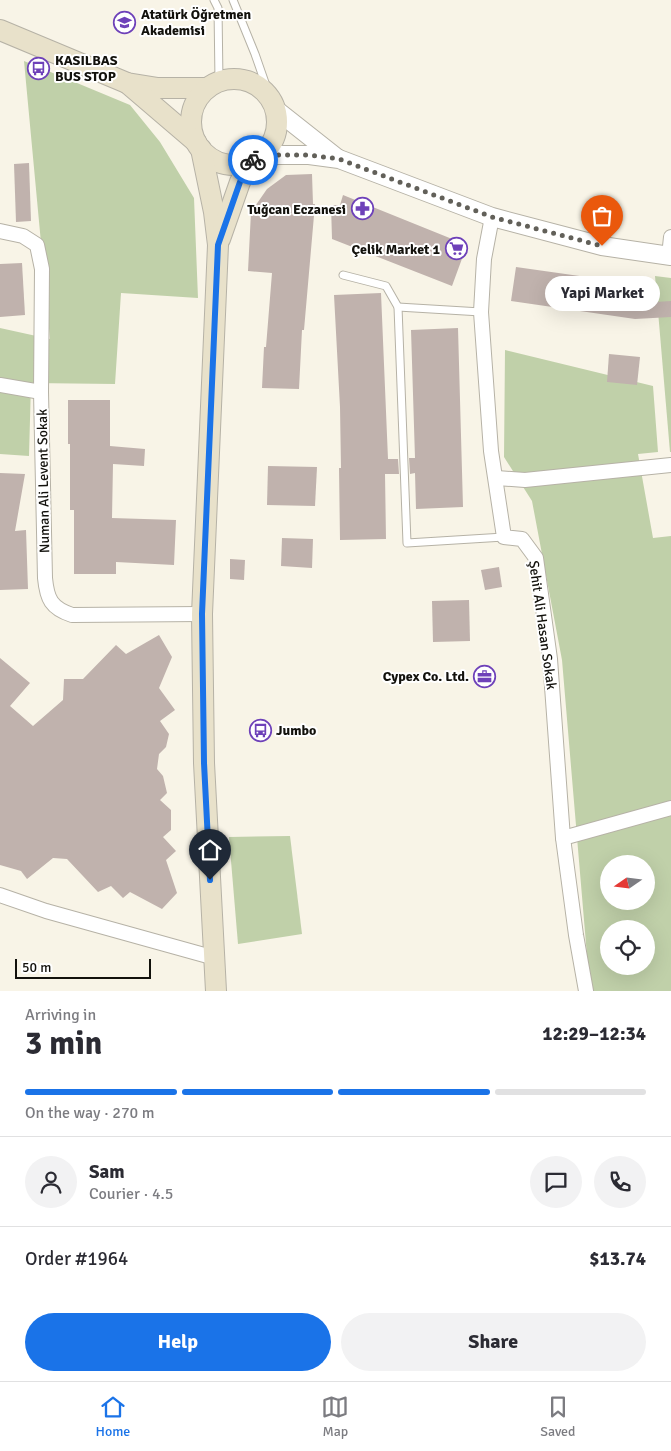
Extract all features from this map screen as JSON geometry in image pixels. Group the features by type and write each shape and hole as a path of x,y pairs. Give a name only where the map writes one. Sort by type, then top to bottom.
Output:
{"main road":[{"path":"0,30 127,83 158,88 213,85 234,78 248,81 261,88 273,104 277,122 275,134 270,146 255,159 240,182 218,245"},
{"path":"127,83 211,158 223,163 237,165 255,159"},
{"path":"213,85 198,99 192,113 192,128 199,146 214,212 218,245 202,614 204,763 216,991"}],"street":[{"path":"273,104 339,159"},
{"path":"255,159 309,155 339,159 492,217 602,246 670,256 671,236"},
{"path":"492,217 484,259 481,312 491,451 497,478 504,537"},
{"name":"Numan Ali Levent Sokak","path":"0,231 23,236 37,245 42,269 45,578 48,596 60,611 72,615 202,614"},
{"path":"0,386 42,392"},
{"path":"497,478 525,480 671,465"},
{"name":"Şehit Ali Hasan Sokak","path":"504,537 522,539 536,558 550,659 563,838 576,935 586,991"},
{"path":"563,838 671,808"},
{"path":"0,895 46,911 215,958"}],"lane":[{"path":"213,85 218,8 214,0"},
{"path":"233,0 256,54 273,104"},
{"path":"343,276 386,286 398,307 407,543 504,537"},
{"path":"398,307 481,312"}],"green space":[{"path":"24,61 130,105 160,142 194,198 198,298 121,293 115,384 31,383 29,456 0,454 0,328 50,339"},
{"path":"655,276 671,278 671,452 670,452"},
{"path":"505,350 653,386 658,452 638,454 653,538 671,536 671,991 590,991 562,660 532,501 504,457"},
{"path":"290,836 302,934 238,944 229,837"}],"building":[{"path":"29,163 31,221 16,222 14,164"},
{"path":"312,174 313,204 315,204 304,330 302,330 299,389 262,388 264,347 266,347 272,273 248,271 251,212 267,189 286,175"},
{"path":"343,195 467,245 452,286 332,239 331,205 340,205"},
{"path":"22,263 25,315 0,317 0,264"},
{"path":"516,267 643,285 641,303 671,301 671,317 635,319 511,301"},
{"path":"381,293 388,459 398,459 399,474 385,474 386,539 340,540 340,407 334,295"},
{"path":"458,328 463,507 416,509 415,473 410,474 409,458 415,458 411,330"},
{"path":"609,354 640,357 637,385 607,382"},
{"path":"68,400 110,400 110,446 145,449 144,466 113,464 112,518 176,520 174,565 116,562 116,574 74,574 74,510 70,510"},
{"path":"268,466 317,467 315,506 267,505"},
{"path":"0,473 25,474 15,531 26,530 28,589 0,590"},
{"path":"282,538 313,539 312,568 281,566"},
{"path":"230,559 245,560 244,580 230,579"},
{"path":"499,567 502,587 485,590 481,570"},
{"path":"469,600 470,641 433,642 432,601"},
{"path":"159,635 172,657 159,688 175,710 160,721 169,734 166,747 159,754 157,769 163,776 167,793 160,800 171,810 171,830 163,837 176,851 166,860 177,893 162,909 130,892 123,898 111,886 98,892 67,859 53,858 27,879 21,871 0,865 0,658 30,683 10,706 33,726 63,700 64,679 83,679 116,645 126,654"}],"way so far":[{"path":"253,160 261,155 309,155 339,159 492,217 602,246"}],"place":[{"name":"Atatürk Öğretmen Akademisi","path":"125,22"},
{"name":"KASILBAS BUS STOP","path":"39,68"},
{"name":"Tuğcan Eczanesi","path":"362,209"},
{"name":"Yapi Market","path":"602,246"},
{"name":"Çelik Market 1","path":"456,249"},
{"name":"Cypex Co. Ltd.","path":"485,676"},
{"name":"Jumbo","path":"260,730"}],"route":[{"path":"210,880 204,763 202,614 218,245 240,182 250,162 253,160"}]}
